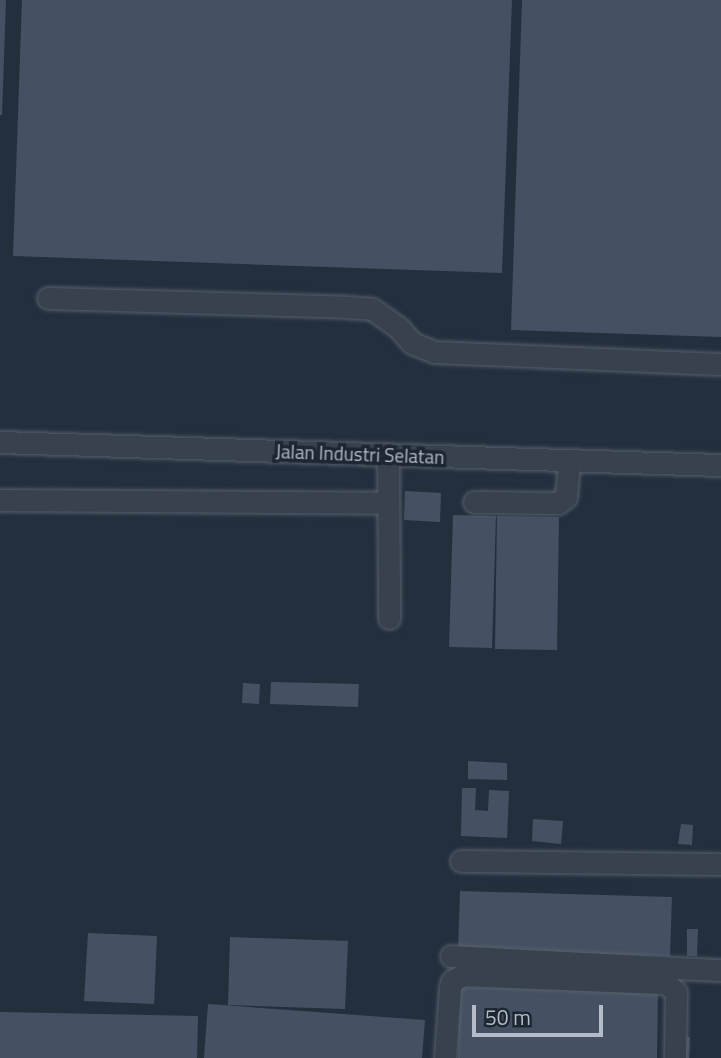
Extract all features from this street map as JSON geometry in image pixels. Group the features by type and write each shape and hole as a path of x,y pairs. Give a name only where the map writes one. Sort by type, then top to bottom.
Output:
{"street":[{"path":"48,298 372,309 393,323 412,343 434,352 721,364"},
{"name":"Jalan Industri Selatan","path":"0,442 721,465"},
{"path":"388,455 389,618"},
{"path":"474,502 558,503 566,497 569,460"},
{"path":"0,500 388,503"},
{"path":"461,861 721,864"},
{"path":"451,956 721,970"},
{"path":"445,1058 450,988 452,981 463,975 666,983 676,992 675,1058"}],"building":[{"path":"0,0 6,0 2,115 0,115"},
{"path":"22,0 512,0 502,273 13,256"},
{"path":"522,0 721,0 721,337 511,330"},
{"path":"405,491 441,493 440,522 404,520"},
{"path":"453,515 496,516 492,648 449,647"},
{"path":"497,516 559,517 557,650 495,649"},
{"path":"271,682 359,684 358,707 270,704"},
{"path":"243,683 260,684 259,704 242,703"},
{"path":"468,761 507,763 507,780 468,779"},
{"path":"462,788 476,788 475,810 488,811 489,790 509,791 507,838 461,836"},
{"path":"533,819 563,821 561,844 532,841"},
{"path":"681,824 693,825 692,845 678,844"},
{"path":"460,891 672,897 670,956 458,950"},
{"path":"687,929 698,929 697,956 687,956"},
{"path":"88,933 157,936 154,1004 84,1001"},
{"path":"230,937 348,941 345,1009 228,1005"},
{"path":"459,987 658,991 657,1058 458,1058"},
{"path":"208,1004 425,1020 422,1058 204,1058"},
{"path":"0,1012 198,1016 197,1058 0,1058"},
{"path":"678,1037 690,1037 689,1058 677,1058"}]}
